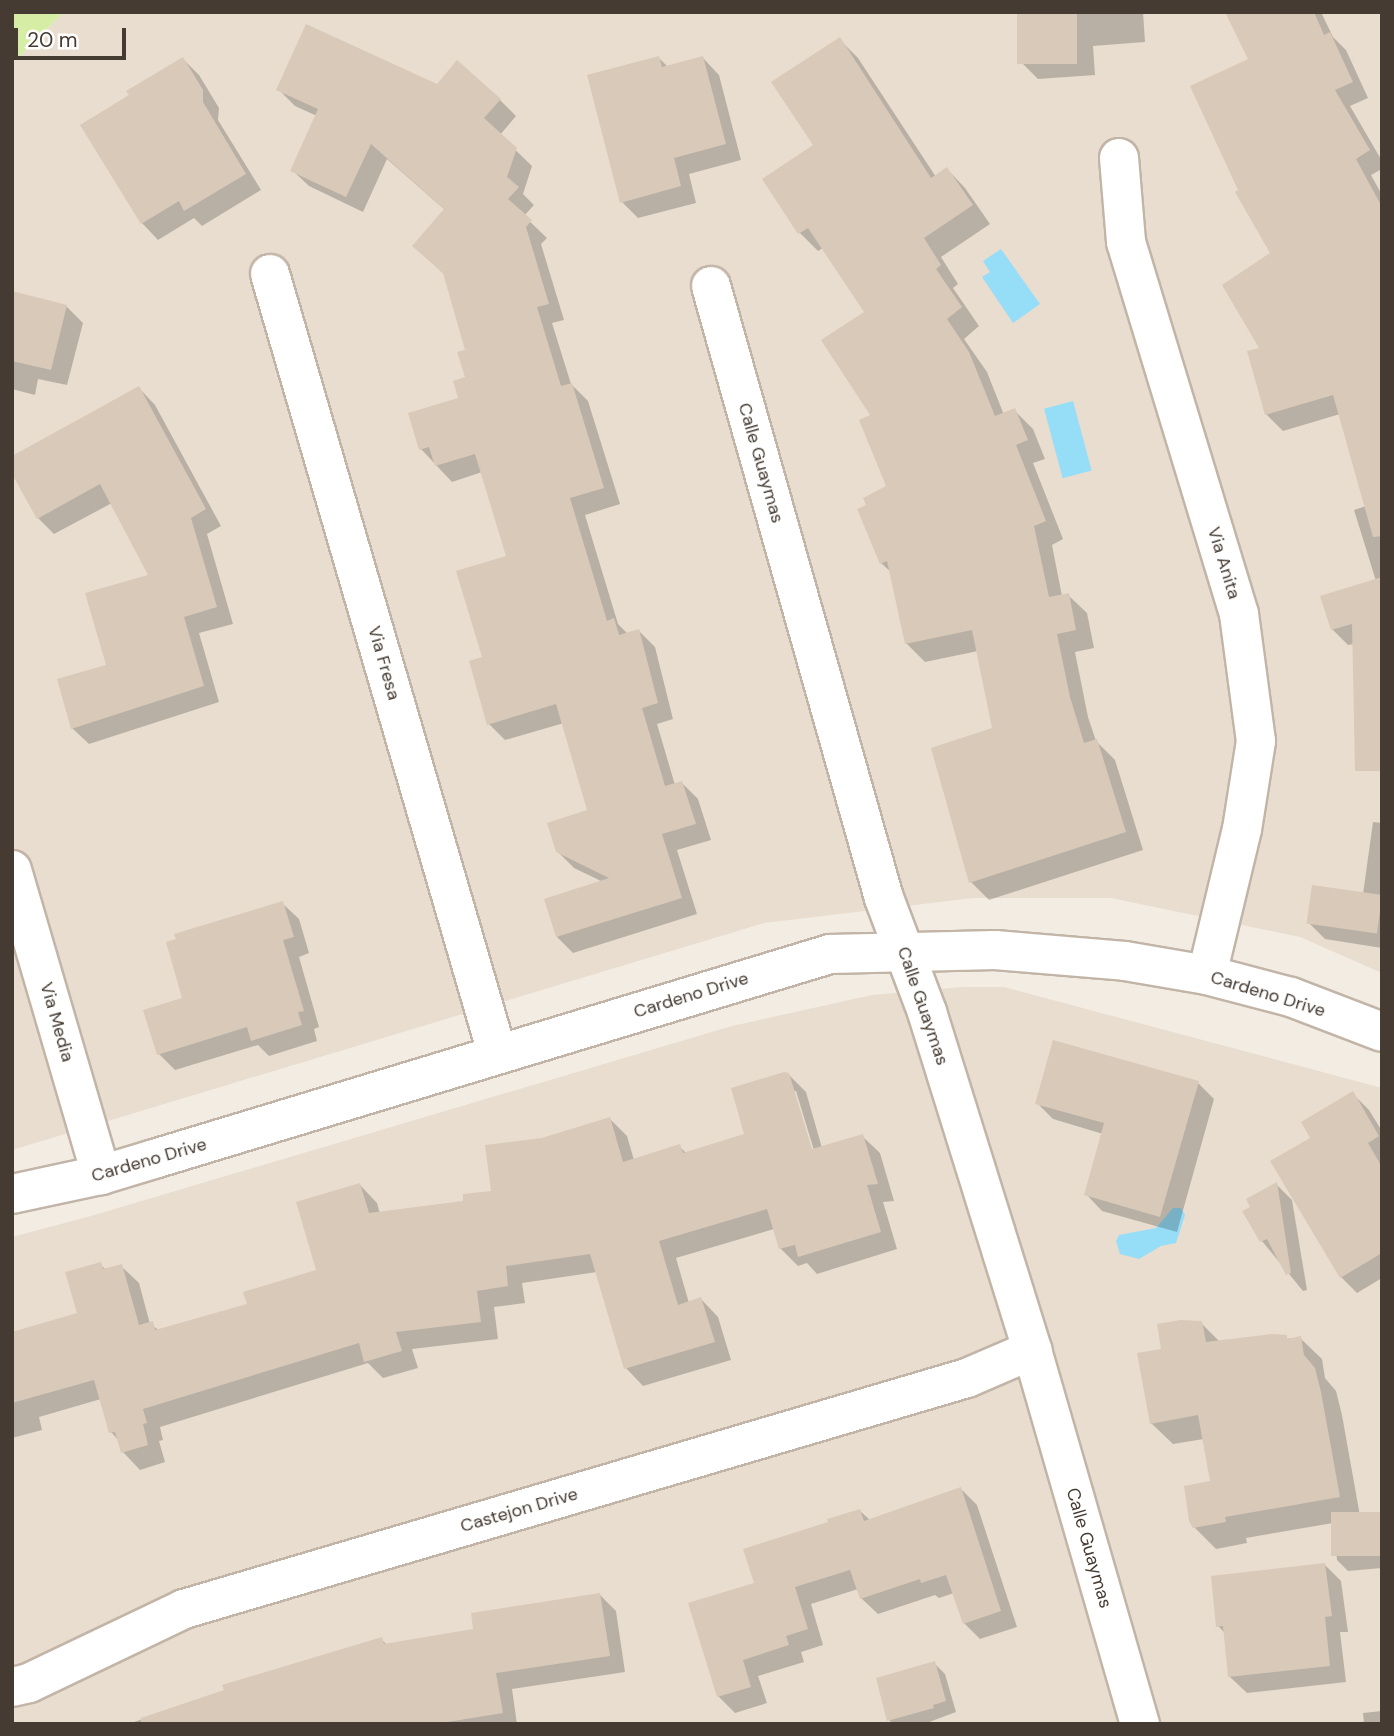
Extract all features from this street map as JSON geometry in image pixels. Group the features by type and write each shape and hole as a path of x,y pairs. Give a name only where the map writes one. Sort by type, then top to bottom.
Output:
{"street":[{"name":"Via Anita","path":"1119,158 1126,242 1239,614 1256,741 1242,829 1207,975"},
{"name":"Via Fresa","path":"270,274 497,1053"},
{"name":"Calle Guaymas","path":"710,286 884,898 906,952 1032,1350 1140,1724"},
{"name":"Via Media","path":"12,870 101,1175"},
{"name":"Cardeno Drive","path":"12,1194 101,1175 830,954 995,950 1125,961 1207,975 1291,997 1382,1032"},
{"name":"Castejon Drive","path":"12,1687 29,1684 184,1609 967,1378 1032,1350"}],"shaded area":[{"path":"64,12 1382,12 1382,973 1300,937 1111,898 973,898 764,923 12,1150 12,64"},
{"path":"962,987 1004,987 1382,1088 1382,1724 12,1724 12,1237 732,1026 872,995"}],"green space":[{"path":"12,12 64,12 12,64"}],"water":[{"path":"1001,249 1040,304 1013,323 982,277 990,272 983,261"},
{"path":"1073,401 1092,471 1063,478 1044,409"},
{"path":"1173,1208 1181,1208 1185,1215 1176,1243 1161,1246 1139,1259 1120,1254 1116,1241 1119,1235 1156,1228"}],"building":[{"path":"1017,12 1077,12 1077,64 1017,64"},
{"path":"1225,12 1314,12 1324,35 1330,32 1353,82 1335,90 1370,150 1356,159 1382,207 1382,536 1373,537 1333,395 1265,415 1247,351 1259,348 1222,285 1270,253 1235,192 1238,190 1190,86 1248,59"},
{"path":"306,24 437,84 457,60 501,99 484,118 517,148 507,177 519,187 508,199 532,220 526,227 549,304 537,307 561,386 572,383 604,488 570,498 607,621 614,618 619,635 639,629 658,703 642,708 665,786 682,781 696,824 662,834 682,898 556,937 544,899 609,878 556,852 547,823 587,810 556,704 487,725 469,661 482,657 456,571 506,556 475,454 435,466 429,447 419,450 408,413 458,398 453,381 465,377 457,352 465,350 443,273 412,246 444,209 371,144 346,197 290,171 318,109 276,90"},
{"path":"840,37 931,178 947,167 973,205 924,238 941,265 936,269 962,307 947,319 969,352 995,416 1015,408 1028,440 1016,445 1046,521 1034,526 1049,597 1069,593 1076,630 1057,634 1070,697 1084,743 1097,739 1126,832 969,883 931,748 992,728 972,630 905,644 887,561 880,564 857,509 866,505 863,498 886,486 859,420 870,415 821,340 864,312 808,228 798,234 762,179 813,145 771,82"},
{"path":"659,56 662,67 703,56 726,144 674,158 681,186 620,203 587,75"},
{"path":"183,57 203,90 203,102 246,174 184,211 179,201 141,224 80,125 129,95 126,91"},
{"path":"12,291 67,305 51,370 12,361"},
{"path":"139,386 206,509 191,518 217,607 184,617 204,686 71,729 57,679 106,665 85,593 148,575 100,484 37,519 12,474 12,456"},
{"path":"1382,577 1382,771 1355,771 1352,624 1331,630 1320,596"},
{"path":"1312,885 1382,895 1377,934 1307,924"},
{"path":"283,901 294,937 283,940 304,1011 298,1012 302,1025 251,1041 247,1027 157,1055 143,1010 182,998 166,942 176,939 174,934"},
{"path":"1053,1040 1199,1081 1160,1217 1084,1195 1104,1123 1035,1104"},
{"path":"784,1072 789,1073 812,1149 863,1134 878,1184 867,1185 881,1232 798,1257 795,1245 779,1249 767,1209 659,1241 678,1305 701,1297 715,1342 624,1369 590,1254 506,1266 508,1286 477,1291 481,1322 396,1332 402,1351 364,1362 359,1343 143,1409 148,1445 121,1453 115,1432 109,1433 94,1380 12,1403 12,1332 77,1313 65,1272 101,1262 103,1269 122,1264 139,1325 153,1321 155,1330 247,1304 243,1292 316,1270 296,1202 360,1183 369,1213 463,1201 463,1194 491,1191 485,1145 542,1138 610,1117 623,1162 680,1144 683,1153 744,1134 731,1088"},
{"path":"1353,1091 1379,1136 1368,1143 1382,1167 1382,1253 1340,1278 1270,1161 1310,1138 1301,1122"},
{"path":"1277,1182 1291,1273 1286,1275 1267,1239 1260,1242 1242,1211 1250,1207 1246,1199"},
{"path":"1180,1320 1202,1321 1206,1342 1272,1334 1287,1335 1287,1339 1301,1336 1304,1355 1315,1368 1321,1392 1340,1497 1225,1517 1226,1522 1193,1528 1189,1521 1184,1486 1210,1481 1198,1415 1150,1424 1137,1353 1161,1349 1157,1324"},
{"path":"961,1487 1001,1611 963,1624 946,1575 921,1583 920,1579 860,1599 850,1570 795,1587 808,1629 786,1636 789,1645 743,1660 751,1687 717,1697 688,1603 754,1583 743,1549 860,1509 864,1521"},
{"path":"1331,1512 1382,1512 1382,1556 1331,1556"},
{"path":"1325,1563 1332,1616 1325,1617 1330,1666 1228,1677 1223,1626 1216,1627 1211,1576"},
{"path":"600,1593 610,1656 496,1673 503,1713 435,1724 141,1724 141,1718 224,1690 222,1685 382,1637 384,1644 473,1629 471,1613"},
{"path":"935,1661 946,1701 933,1705 934,1708 887,1721 876,1678"}]}
